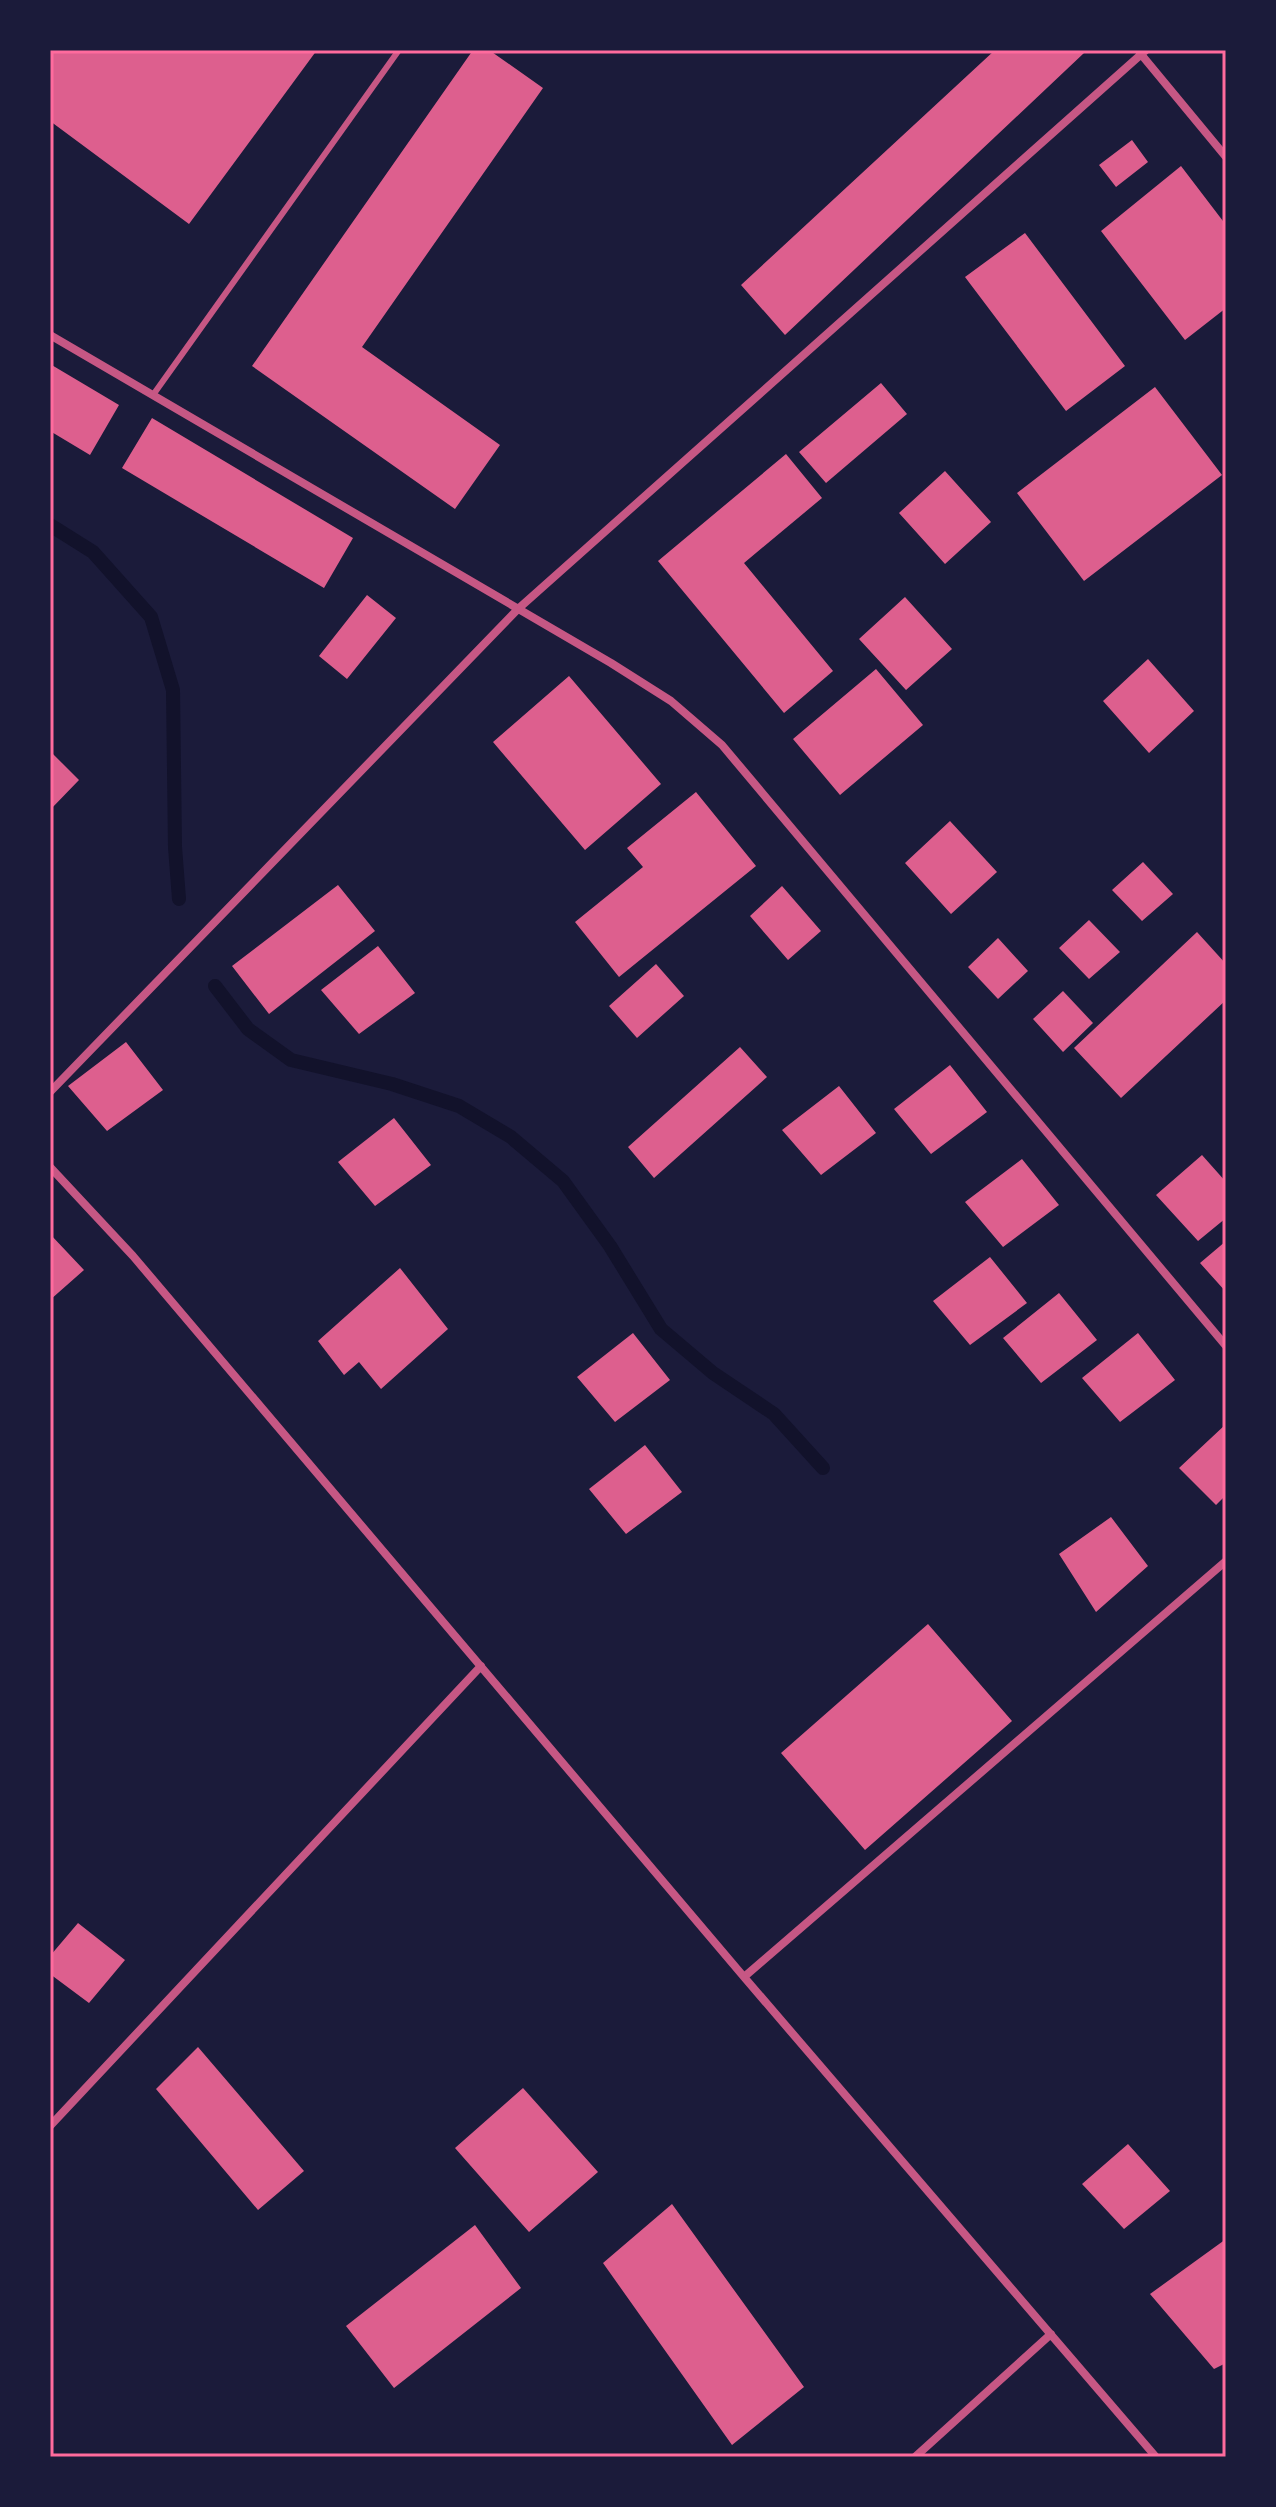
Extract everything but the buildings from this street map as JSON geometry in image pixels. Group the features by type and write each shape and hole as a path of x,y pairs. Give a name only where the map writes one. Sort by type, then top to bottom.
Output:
{"street":[{"path":"50,1092 518,609 1141,51 1226,157"},
{"path":"50,335 671,701 722,745 1226,1346"},
{"path":"50,1167 133,1256 1156,2457"},
{"path":"744,1977 1226,1561"},
{"path":"50,2126 481,1666"},
{"path":"915,2457 1051,2334"}],"lane":[{"path":"153,395 399,50"}],"waterway":[{"path":"50,525 93,552 151,617 173,690 175,847 179,899"},
{"path":"215,986 248,1029 291,1060 392,1084 459,1106 511,1137 563,1181 610,1246 661,1329 713,1373 774,1414 823,1468"}]}
